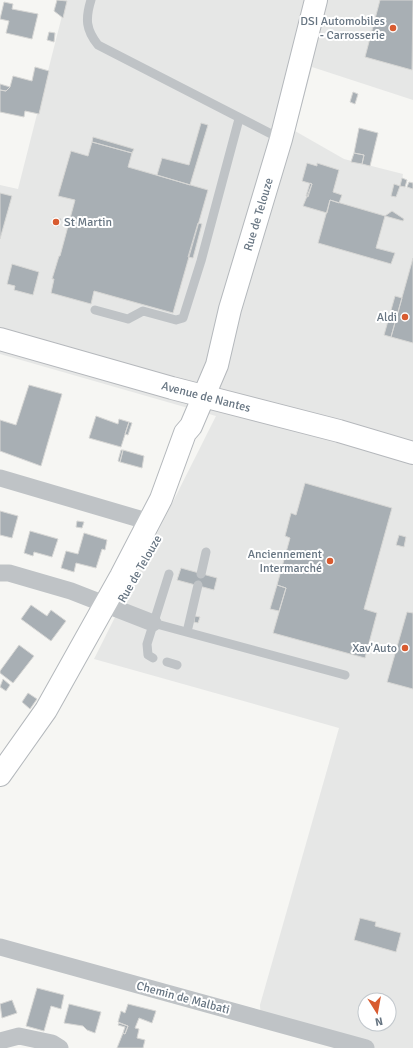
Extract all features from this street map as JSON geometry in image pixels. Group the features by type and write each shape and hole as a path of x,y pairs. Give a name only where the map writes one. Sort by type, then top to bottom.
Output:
{"street":[{"name":"Rue de Telouze","path":"0,775 54,696 68,682 105,605 150,522 171,474 185,433 191,426 217,365 230,309 281,139 316,0"},
{"name":"Avenue de Nantes","path":"0,340 352,435 413,453"},
{"name":"Rue de Telouze","path":"105,605 133,582 162,530 192,443 191,426"},
{"path":"0,478 122,512 150,522"},
{"path":"0,574 8,573 71,591 153,623"},
{"name":"Chemin de Malbati","path":"0,947 366,1048"},
{"path":"0,1041 19,1036 52,1043 60,1048"}],"lane":[{"path":"91,0 86,24 91,36 98,45 239,119 281,139"},
{"path":"95,310 128,318 143,311 176,320 183,318 201,261 239,119"},
{"path":"201,574 206,552"},
{"path":"153,658 148,656 146,650 169,574"},
{"path":"187,632 198,586"},
{"path":"153,623 346,676"},
{"path":"167,662 177,665"}],"shaded area":[{"path":"66,0 413,0 413,100 312,67 295,131 344,159 403,174 401,186 413,189 413,1048 346,1048 261,1024 260,1005 339,728 94,659 216,416 0,354 0,185 18,189"}],"building":[{"path":"57,0 67,1 63,18 54,11"},
{"name":"DSI Automobiles - Carrosserie","path":"380,0 413,0 412,70 365,57"},
{"path":"4,2 13,4 12,9 38,14 32,39 6,33 9,21 0,19"},
{"path":"49,32 55,33 54,42 47,40"},
{"path":"35,67 49,71 39,114 25,111 24,117 0,112 0,90 6,91 10,87 13,76 32,81"},
{"path":"0,84 10,87 6,91 0,90"},
{"path":"353,92 358,94 355,104 350,102"},
{"path":"201,123 208,125 190,185 157,175 162,158 189,165"},
{"path":"359,128 378,133 370,166 362,164 364,155 354,153"},
{"path":"93,137 134,149 132,153 92,142"},
{"path":"92,142 132,153 128,167 208,190 173,313 94,291 91,304 51,293 54,279 52,279 60,256 75,200 58,196 71,151 88,156"},
{"path":"354,153 364,155 362,164 351,162"},
{"path":"307,163 317,166 317,163 339,170 333,192 342,195 339,203 330,200 327,213 303,206 312,184 302,181"},
{"path":"402,178 407,180 405,187 400,186"},
{"path":"409,182 413,183 413,189 407,187"},
{"path":"310,183 312,184 308,197 306,196"},
{"path":"394,184 400,186 396,197 391,196"},
{"path":"0,193 12,196 0,239"},
{"path":"330,200 385,216 376,248 395,253 391,264 318,243"},
{"path":"392,211 404,219 403,221 385,216"},
{"name":"St Martin","path":"54,217 61,219 58,227 52,225"},
{"path":"198,223 202,224 193,258 188,257"},
{"name":"Aldi","path":"413,258 413,343 391,337"},
{"path":"12,264 39,272 33,295 14,290 15,286 7,284"},
{"path":"395,296 402,298 391,337 384,335"},
{"path":"29,385 62,394 41,466 0,451 0,420 16,425"},
{"path":"96,416 118,424 119,419 129,422 121,447 89,438"},
{"path":"129,422 132,423 128,435 125,434"},
{"path":"121,450 123,450 120,462 118,461"},
{"path":"123,450 144,456 142,468 120,462"},
{"name":"Anciennement Intermarché","path":"305,483 392,508 364,609 377,613 365,658 273,633 286,588 277,585 290,538 285,536 291,513 296,515"},
{"path":"0,511 18,516 12,538 0,535"},
{"path":"77,521 84,522 82,528 76,527"},
{"path":"30,531 58,539 52,557 34,552 33,556 24,553"},
{"path":"84,533 107,540 105,550 102,549 96,568 76,563 74,572 61,568 66,551 78,554"},
{"path":"399,535 406,537 404,547 396,545"},
{"path":"181,568 217,578 214,590 177,580"},
{"path":"277,585 286,588 279,611 270,609"},
{"path":"31,605 47,616 51,610 66,621 51,641 21,619"},
{"name":"Xav'Auto","path":"407,612 413,613 413,689 387,682"},
{"path":"195,616 200,617 198,623 194,622"},
{"path":"19,645 34,656 13,683 0,673 0,671"},
{"path":"3,679 10,685 6,691 0,687"},
{"path":"28,693 37,699 30,709 22,702"},
{"path":"360,918 376,922 375,926 401,933 396,952 354,940"},
{"path":"37,988 64,995 61,1009 51,1006 44,1031 26,1026"},
{"path":"12,1000 17,1013 2,1018 0,1004"},
{"path":"69,1004 101,1012 95,1033 87,1030 83,1026 64,1023"},
{"path":"128,1004 156,1011 152,1023 139,1018 135,1028 139,1029 137,1038 145,1040 143,1048 117,1048 123,1033 125,1034 128,1026 118,1022 121,1011 125,1013"},
{"path":"119,1023 128,1026 125,1034 123,1033 125,1027 118,1025"}],"place":[{"name":"DSI Automobiles - Carrosserie","path":"393,28"},
{"name":"St Martin","path":"56,222"},
{"name":"Aldi","path":"405,317"},
{"name":"Anciennement Intermarché","path":"330,561"},
{"name":"Xav'Auto","path":"405,648"}]}
